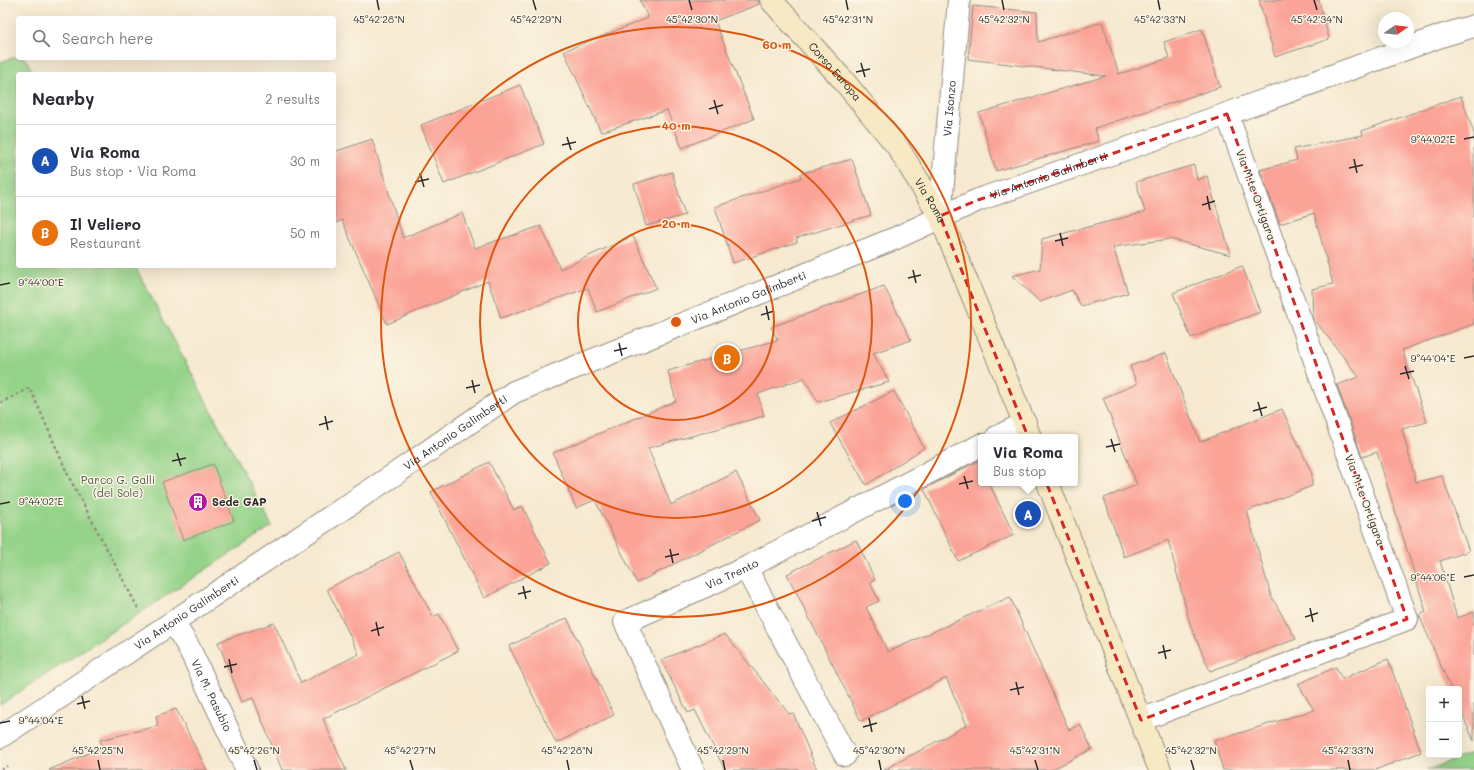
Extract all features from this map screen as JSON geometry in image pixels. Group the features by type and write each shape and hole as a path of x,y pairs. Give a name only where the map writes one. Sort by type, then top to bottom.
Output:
{"street":[{"name":"Corso Europa","path":"771,0 843,80 897,146"},
{"name":"Via Isonzo","path":"940,216 958,0"},
{"name":"Via Antonio Galimberti","path":"0,737 395,474 514,392 896,238 940,216 978,200 1227,114 1444,34 1474,26"},
{"name":"Via M.te Ortigara","path":"1141,720 1407,618 1227,114"},
{"name":"Via Roma","path":"897,146 940,216 1027,430"},
{"path":"1010,434 1027,430"},
{"name":"Via Trento","path":"694,770 625,622 746,568 978,448"},
{"path":"1049,486 1160,770"},
{"path":"746,568 845,755"},
{"name":"Via M. Pasubio","path":"173,622 188,646 247,770"}],"path":[{"path":"0,403 30,388 68,477 141,613 147,640"},
{"path":"1,770 14,761"}],"highlighted area":[{"path":"1227,114 1407,619 1141,720 940,216 978,200"}],"green space":[{"name":"Parco G. Galli (del Sole)","path":"16,57 16,60 26,60 33,72 16,72 16,268 136,268 272,526 0,705 0,62"},
{"path":"1474,752 1474,770 1427,770 1462,758 1462,757"}],"building":[{"path":"640,0 759,0 759,4 715,21 754,119 682,148 667,110 601,132 564,51 648,18"},
{"path":"1259,0 1319,0 1329,39 1275,57"},
{"path":"973,6 1037,12 1038,42 1102,22 1119,74 1169,58 1164,42 1202,29 1220,87 1095,128 1099,141 996,171 979,113 1106,76 968,59"},
{"path":"520,85 544,144 444,184 421,125"},
{"path":"1461,96 1474,134 1474,324 1402,350 1427,422 1402,429 1416,482 1442,476 1469,551 1440,561 1457,618 1474,612 1474,741 1462,714 1462,686 1450,686 1419,615 1426,612 1377,452 1362,457 1337,385 1359,377 1313,318 1312,289 1333,284 1314,213 1280,224 1260,170 1297,160 1294,149 1363,135 1362,131"},
{"path":"372,139 403,238 462,213 475,248 541,226 560,269 633,236 656,288 597,312 588,288 501,318 488,281 387,324 342,220 336,223 336,151"},
{"path":"852,159 871,215 796,238 797,242 733,263 715,207 801,178 800,174"},
{"path":"1194,165 1197,180 1207,176 1231,255 1170,239 1113,247 1128,293 1081,306 1072,290 1040,302 1012,276 1040,269 1042,239 1145,212 1136,182"},
{"path":"672,172 685,215 646,226 634,184"},
{"path":"1242,266 1260,312 1191,338 1173,293"},
{"path":"884,286 911,340 873,353 889,382 818,402 804,378 758,394 764,416 648,448 671,505 736,472 760,520 637,583 595,500 576,508 553,453 676,401 668,371 778,340 771,327"},
{"path":"1166,353 1200,442 1282,409 1312,474 1312,486 1247,511 1271,596 1296,639 1210,671 1191,627 1168,540 1124,557 1104,498 1137,485 1103,398 1137,384 1130,366"},
{"path":"894,391 924,448 866,485 830,423"},
{"path":"978,461 978,486 990,486 1014,535 958,561 924,489"},
{"path":"489,462 514,510 522,506 551,563 484,598 431,492"},
{"name":"Sede GAP","path":"213,464 234,521 183,540 162,482"},
{"path":"856,540 875,580 870,582 879,601 866,607 888,652 1010,597 1069,730 1080,724 1092,749 1051,770 884,770 967,725 946,678 861,721 787,574"},
{"path":"399,552 433,617 439,614 458,651 323,719 346,770 282,770 253,698 242,702 218,642 274,623 301,683 359,654 327,589"},
{"path":"567,618 614,715 556,743 509,646"},
{"path":"725,634 789,714 793,713 817,770 725,770 695,710 688,713 661,660"},
{"path":"1388,659 1421,752 1375,770 1223,770 1214,741 1314,710 1298,684 1336,667 1342,679"},
{"path":"176,709 207,770 49,770 103,747 100,740 158,726 156,716"}],"place":[{"name":"Il Veliero","path":"727,358"},
{"name":"Sede GAP","path":"198,502"},
{"name":"Via Roma","path":"1028,514"}]}
